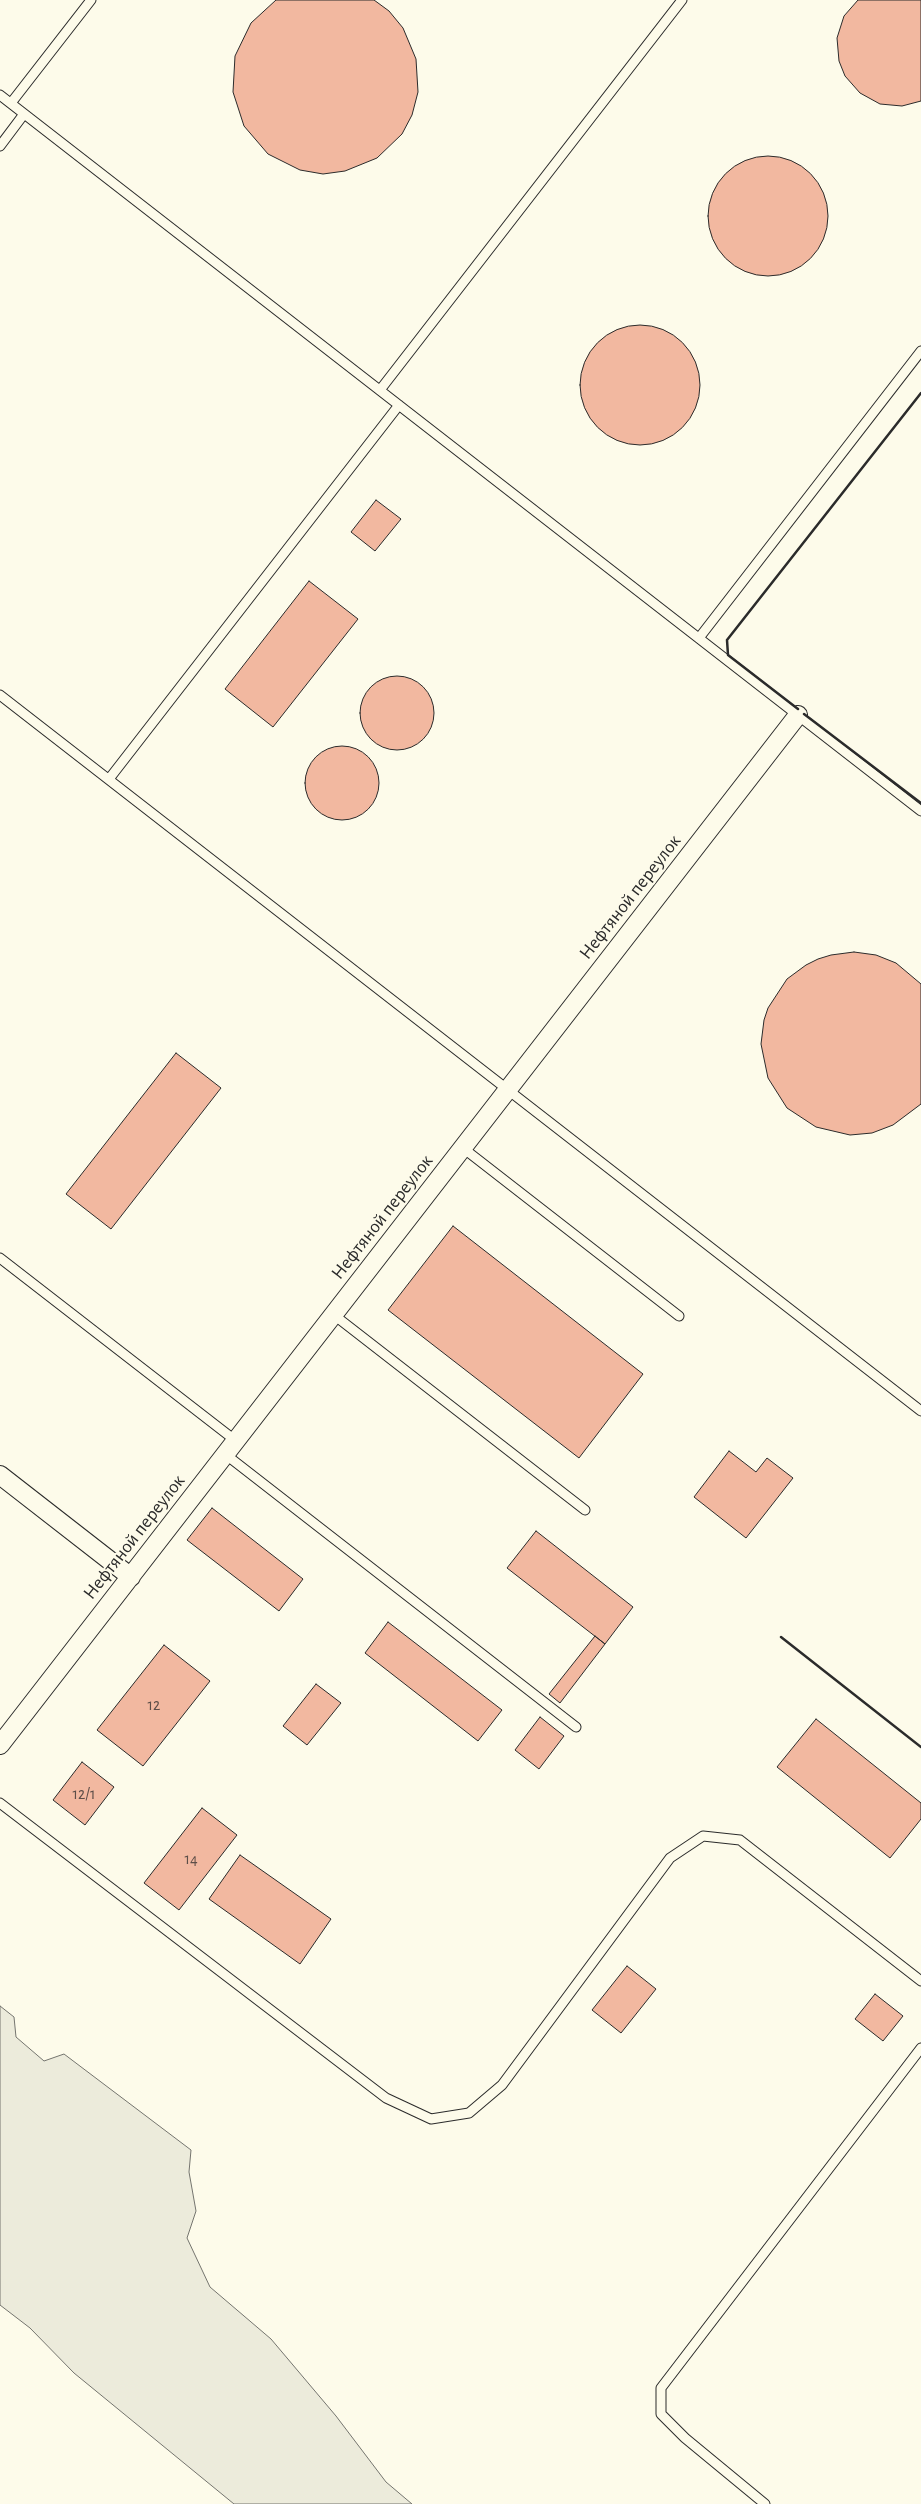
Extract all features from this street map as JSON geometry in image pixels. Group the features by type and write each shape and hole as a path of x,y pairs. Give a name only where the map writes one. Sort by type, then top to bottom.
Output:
{"street":[{"name":"Нефтяной переулок","path":"0,1745 798,715"},
{"path":"0,1475 131,1576"}],"lane":[{"path":"11,103 91,0"},
{"path":"380,390 682,0"},
{"path":"0,95 921,810"},
{"path":"0,146 24,114"},
{"path":"699,638 921,351"},
{"path":"109,779 399,405"},
{"path":"0,695 921,1411"},
{"path":"463,1148 679,1316"},
{"path":"0,1258 230,1448 576,1727"},
{"path":"334,1314 584,1510"},
{"path":"0,1803 386,2098 431,2119 470,2112 502,2086 670,1858 703,1836 740,1840 921,1981"},
{"path":"765,2504 685,2438 660,2414 661,2388 921,2048"}],"shaded area":[{"path":"0,2006 14,2017 16,2037 44,2061 64,2054 191,2150 189,2172 196,2211 187,2238 210,2287 271,2339 336,2416 386,2482 412,2504 234,2504 74,2373 30,2328 0,2305"}],"building":[{"path":"276,0 374,0 389,11 403,28 416,59 418,92 412,115 402,134 377,158 345,171 323,174 300,170 268,154 244,126 233,92 235,56 251,23"},
{"path":"858,0 921,0 921,101 902,106 880,104 860,93 845,76 839,61 837,38 844,16"},
{"path":"768,156 791,160 811,173 824,193 828,216 824,239 811,259 791,272 768,276 745,272 725,259 712,239 708,216 712,193 725,173 745,160"},
{"path":"640,325 663,329 683,342 696,362 700,385 696,408 683,428 663,441 640,445 617,441 597,428 584,408 580,385 584,362 597,342 617,329"},
{"path":"376,500 401,519 375,551 351,532"},
{"path":"309,581 358,619 273,727 225,689"},
{"path":"397,676 411,679 423,687 431,699 434,713 431,727 423,739 411,747 397,750 383,747 371,739 363,727 360,713 363,699 371,687 383,679"},
{"path":"342,746 356,749 368,757 376,769 379,783 376,797 368,809 356,817 342,820 328,817 316,809 308,797 305,783 308,769 316,757 328,749"},
{"path":"854,952 876,955 896,963 921,984 921,1104 893,1125 872,1133 850,1135 816,1127 787,1108 768,1078 761,1044 764,1020 768,1008 787,979 818,959"},
{"path":"176,1053 221,1088 111,1229 66,1194"},
{"path":"453,1226 643,1374 579,1458 388,1310"},
{"path":"729,1451 756,1472 767,1458 793,1478 746,1538 694,1497"},
{"path":"212,1508 303,1579 279,1611 187,1540"},
{"path":"536,1531 633,1607 605,1644 507,1568"},
{"path":"388,1622 502,1710 478,1741 365,1653"},
{"path":"595,1636 605,1644 560,1703 549,1694"},
{"path":"164,1645 210,1681 143,1766 97,1730"},
{"path":"316,1684 341,1703 307,1745 283,1726"},
{"path":"540,1717 564,1736 539,1769 515,1750"},
{"path":"816,1719 921,1803 921,1819 890,1858 777,1767"},
{"path":"82,1762 114,1787 85,1825 53,1800"},
{"path":"202,1808 237,1835 179,1910 144,1883"},
{"path":"240,1855 331,1919 300,1964 209,1899"},
{"path":"627,1966 656,1989 621,2033 592,2010"},
{"path":"875,1994 903,2016 883,2041 855,2019"}],"wall":[{"path":"798,709 728,655 727,640 921,393"},
{"path":"804,714 921,803"},
{"path":"781,1637 921,1747"}]}
